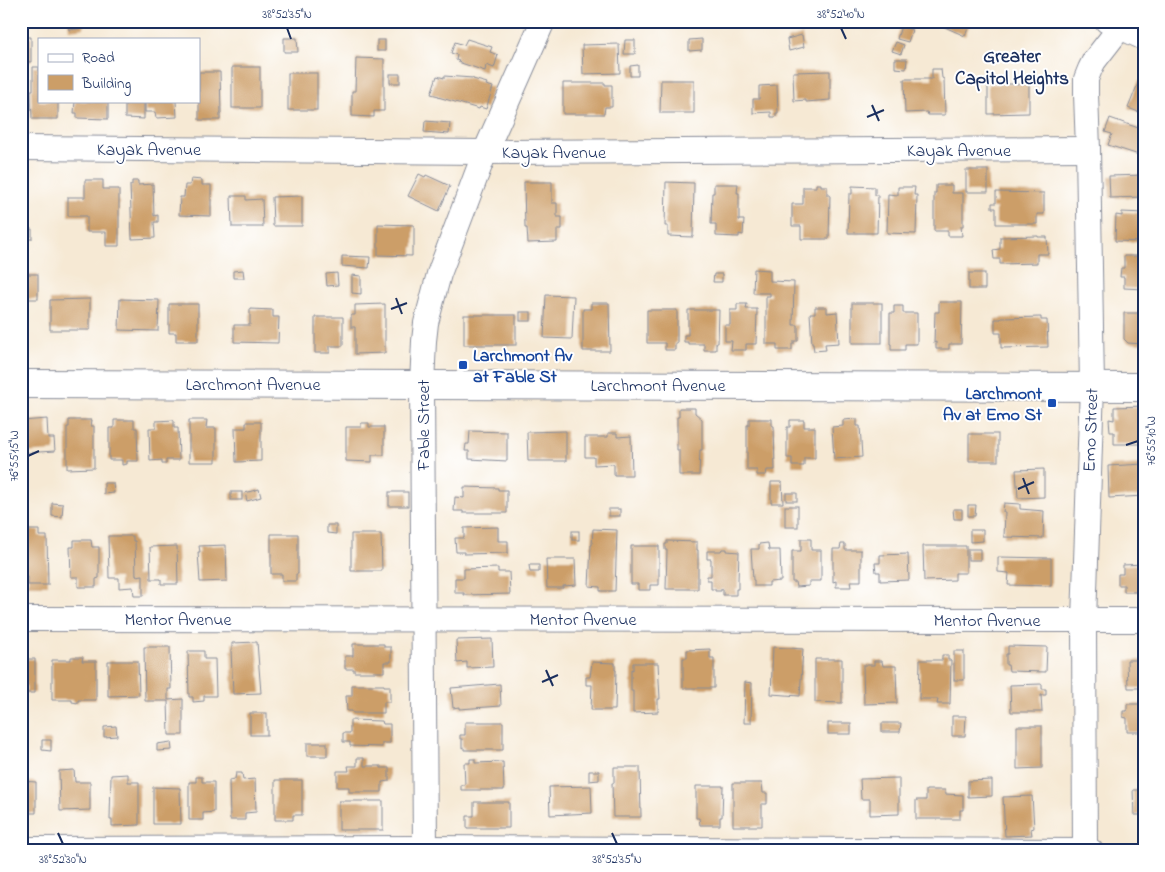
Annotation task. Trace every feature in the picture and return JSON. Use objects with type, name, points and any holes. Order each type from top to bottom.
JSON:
[{"type":"street","name":"Fable Street","points":[[425,849],[422,384],[426,323],[439,274],[485,152],[543,21]]},
{"type":"street","points":[[1117,23],[1144,38]]},
{"type":"street","name":"Emo Street","points":[[1085,851],[1084,620],[1092,386],[1086,79],[1094,61],[1117,23]]},
{"type":"street","name":"Kayak Avenue","points":[[21,148],[485,152],[1088,149]]},
{"type":"street","name":"Larchmont Avenue","points":[[21,384],[1144,387]]},
{"type":"street","name":"Mentor Avenue","points":[[21,619],[1144,620]]},
{"type":"street","points":[[21,849],[1091,851]]},
{"type":"building","points":[[68,21],[83,21],[84,28],[69,30]]},
{"type":"building","points":[[605,21],[623,21],[621,25],[623,26],[621,28]]},
{"type":"building","points":[[931,21],[971,21],[965,36]]},
{"type":"building","points":[[901,26],[912,30],[908,42],[897,39]]},
{"type":"building","points":[[802,35],[804,47],[789,51],[787,39]]},
{"type":"building","points":[[21,37],[31,37],[31,62],[21,61]]},
{"type":"building","points":[[284,38],[297,38],[298,52],[284,52]]},
{"type":"building","points":[[467,39],[492,47],[490,52],[498,55],[494,68],[486,65],[485,71],[456,60],[457,55],[451,53],[455,42],[464,45]]},
{"type":"building","points":[[702,39],[702,50],[689,51],[689,40]]},
{"type":"building","points":[[377,40],[385,40],[385,51],[377,51]]},
{"type":"building","points":[[625,40],[635,40],[635,54],[624,54]]},
{"type":"building","points":[[896,42],[904,45],[901,54],[892,51]]},
{"type":"building","points":[[619,44],[620,73],[583,74],[582,45]]},
{"type":"building","points":[[356,58],[384,59],[384,111],[374,111],[374,117],[352,116],[352,91],[355,91]]},
{"type":"building","points":[[895,59],[907,59],[906,69],[895,68]]},
{"type":"building","points":[[638,65],[638,76],[630,76],[630,66]]},
{"type":"building","points":[[33,67],[38,67],[38,102],[58,102],[58,119],[32,119],[31,90],[33,90]]},
{"type":"building","points":[[232,67],[260,67],[260,108],[232,108]]},
{"type":"building","points":[[932,69],[941,69],[942,78],[944,79],[945,115],[928,115],[927,112],[905,113],[904,79],[932,79]]},
{"type":"building","points":[[830,71],[830,100],[794,101],[793,72]]},
{"type":"building","points":[[200,72],[220,72],[220,120],[199,120]]},
{"type":"building","points":[[288,73],[317,73],[317,110],[288,110]]},
{"type":"building","points":[[390,74],[400,74],[400,83],[390,83]]},
{"type":"building","points":[[437,76],[444,78],[444,76],[473,78],[493,87],[486,109],[480,107],[479,109],[431,94]]},
{"type":"building","points":[[661,80],[694,80],[694,113],[660,113]]},
{"type":"building","points":[[1139,81],[1144,83],[1144,114],[1128,108]]},
{"type":"building","points":[[563,83],[605,83],[605,85],[612,85],[612,107],[605,107],[604,114],[563,114]]},
{"type":"building","points":[[988,84],[1029,84],[1029,113],[988,114]]},
{"type":"building","points":[[777,85],[778,113],[776,113],[776,117],[771,117],[771,112],[753,113],[753,99],[759,99],[759,86]]},
{"type":"building","points":[[75,102],[108,102],[108,119],[77,118],[77,113],[74,113]]},
{"type":"building","points":[[125,102],[144,102],[144,119],[125,118]]},
{"type":"building","points":[[145,102],[176,102],[177,117],[156,118],[155,112],[145,112]]},
{"type":"building","points":[[1110,118],[1144,130],[1144,140],[1139,155],[1108,145],[1112,134],[1105,132]]},
{"type":"building","points":[[425,121],[450,123],[449,134],[424,132]]},
{"type":"building","points":[[966,170],[988,170],[988,192],[966,192]]},
{"type":"building","points":[[419,174],[425,177],[426,175],[450,186],[439,211],[408,196]]},
{"type":"building","points":[[1144,175],[1144,197],[1110,198],[1109,176]]},
{"type":"building","points":[[191,179],[202,180],[202,185],[211,185],[211,216],[179,215],[180,197],[184,197],[185,185],[190,185]]},
{"type":"building","points":[[85,180],[103,180],[103,189],[119,189],[119,246],[106,246],[106,232],[87,232],[87,216],[68,216],[68,197],[85,197]]},
{"type":"building","points":[[132,181],[138,181],[138,185],[153,184],[154,216],[158,215],[158,222],[154,222],[155,238],[132,239],[130,185],[132,185]]},
{"type":"building","points":[[524,182],[552,182],[552,203],[557,203],[557,217],[562,217],[562,229],[557,229],[557,242],[528,243],[527,228],[525,228]]},
{"type":"building","points":[[666,182],[694,183],[693,237],[668,236],[668,226],[665,226]]},
{"type":"building","points":[[714,184],[738,184],[739,220],[744,220],[743,235],[739,234],[739,237],[716,236],[716,224],[711,224]]},
{"type":"building","points":[[816,184],[827,186],[827,195],[830,195],[829,239],[801,239],[801,226],[792,226],[792,204],[803,204],[803,187],[816,187]]},
{"type":"building","points":[[936,185],[952,185],[952,193],[963,193],[962,236],[948,236],[948,231],[934,231],[934,193],[936,193]]},
{"type":"building","points":[[852,186],[875,187],[875,195],[878,195],[877,233],[848,233],[849,194],[852,194]]},
{"type":"building","points":[[898,187],[915,187],[914,195],[917,195],[916,234],[887,233],[888,194],[898,195]]},
{"type":"building","points":[[996,192],[1044,193],[1044,214],[1037,214],[1037,224],[996,224],[996,208],[992,208],[992,203],[996,203]]},
{"type":"building","points":[[231,196],[246,196],[246,200],[262,199],[263,227],[232,227]]},
{"type":"building","points":[[302,196],[302,226],[273,226],[272,197]]},
{"type":"building","points":[[1122,212],[1144,213],[1144,242],[1115,241],[1116,215],[1122,216]]},
{"type":"building","points":[[378,224],[414,225],[412,256],[378,255]]},
{"type":"building","points":[[32,229],[32,239],[26,239],[25,230]]},
{"type":"building","points":[[1000,237],[1047,237],[1048,254],[1037,254],[1037,263],[1000,264],[1000,259],[994,259],[993,250],[1000,249]]},
{"type":"building","points":[[342,256],[370,257],[369,268],[342,266]]},
{"type":"building","points":[[1124,256],[1144,256],[1144,289],[1124,288],[1124,277],[1120,277],[1121,268],[1124,268]]},
{"type":"building","points":[[754,269],[770,270],[770,281],[794,282],[793,325],[798,325],[798,341],[794,341],[794,344],[792,344],[792,350],[777,350],[777,344],[766,344],[766,296],[770,296],[770,293],[753,293]]},
{"type":"building","points":[[243,270],[244,278],[233,278],[233,271]]},
{"type":"building","points":[[337,273],[338,285],[327,286],[326,274]]},
{"type":"building","points":[[969,273],[985,273],[985,289],[969,289]]},
{"type":"building","points":[[21,274],[38,274],[38,299],[21,299]]},
{"type":"building","points":[[714,274],[722,274],[722,282],[713,282]]},
{"type":"building","points":[[352,275],[361,276],[361,294],[352,293]]},
{"type":"building","points":[[546,295],[574,296],[572,339],[544,338]]},
{"type":"building","points":[[90,299],[90,330],[50,330],[50,300]]},
{"type":"building","points":[[120,299],[159,300],[158,331],[119,330]]},
{"type":"building","points":[[939,302],[962,302],[961,344],[949,344],[949,349],[936,349],[936,342],[934,343],[935,312],[939,312]]},
{"type":"building","points":[[591,303],[609,303],[610,351],[583,351],[583,309],[591,309]]},
{"type":"building","points":[[852,303],[882,303],[882,343],[852,343]]},
{"type":"building","points":[[169,304],[198,304],[198,341],[176,341],[176,333],[169,333]]},
{"type":"building","points":[[385,304],[385,353],[355,354],[355,327],[351,327],[351,315],[355,315],[355,305]]},
{"type":"building","points":[[737,304],[747,304],[746,309],[757,309],[756,344],[746,344],[746,350],[731,350],[732,341],[725,341],[725,325],[730,325],[730,310],[737,310]]},
{"type":"building","points":[[894,306],[903,306],[903,313],[917,313],[917,344],[905,344],[905,350],[891,350],[890,313],[894,313]]},
{"type":"building","points":[[815,307],[827,307],[827,313],[837,312],[839,343],[825,344],[826,350],[814,351],[812,344],[810,313],[815,313]]},
{"type":"building","points":[[250,309],[273,310],[273,317],[279,317],[278,343],[234,342],[234,325],[250,325]]},
{"type":"building","points":[[647,310],[677,310],[677,343],[675,343],[675,350],[665,350],[665,343],[647,343]]},
{"type":"building","points":[[688,310],[719,310],[716,350],[704,350],[704,344],[688,344],[688,342],[684,342],[684,335],[688,335]]},
{"type":"building","points":[[520,312],[531,312],[531,321],[520,321]]},
{"type":"building","points":[[1124,313],[1144,313],[1144,344],[1128,343],[1124,339]]},
{"type":"building","points":[[464,315],[516,315],[516,345],[464,345]]},
{"type":"building","points":[[315,317],[343,317],[343,346],[330,346],[330,353],[315,353]]},
{"type":"building","points":[[1041,317],[1041,320],[1047,320],[1048,347],[1001,348],[1001,333],[995,333],[995,319]]},
{"type":"building","points":[[1144,406],[1144,444],[1114,444],[1114,432],[1110,432],[1109,419],[1114,420],[1114,407]]},
{"type":"building","points":[[679,408],[695,408],[695,413],[702,419],[702,450],[700,450],[699,475],[679,475],[677,417],[679,417]]},
{"type":"building","points":[[47,419],[48,438],[54,438],[55,451],[23,453],[22,421]]},
{"type":"building","points":[[749,419],[772,419],[772,426],[774,426],[775,470],[767,470],[766,475],[757,475],[757,470],[747,470],[747,425],[749,425]]},
{"type":"building","points":[[857,419],[857,426],[860,426],[862,457],[834,459],[832,427],[843,426],[843,420]]},
{"type":"building","points":[[69,420],[92,420],[91,426],[94,426],[94,468],[67,469],[67,427],[69,427]]},
{"type":"building","points":[[114,420],[134,420],[134,428],[137,428],[138,461],[127,461],[127,464],[122,465],[122,460],[109,460],[109,428],[114,428]]},
{"type":"building","points":[[174,420],[174,428],[178,428],[179,460],[166,460],[166,464],[162,464],[162,460],[150,461],[149,428],[156,428],[156,421]]},
{"type":"building","points":[[189,420],[207,420],[206,428],[216,428],[216,462],[189,462]]},
{"type":"building","points":[[790,420],[804,420],[804,427],[815,427],[815,458],[804,458],[804,466],[792,466],[792,458],[787,458],[787,427],[790,427]]},
{"type":"building","points":[[246,422],[261,422],[261,461],[236,462],[235,428],[246,428]]},
{"type":"building","points":[[361,423],[369,423],[369,427],[384,427],[384,455],[372,455],[372,462],[346,461],[346,427],[361,427]]},
{"type":"building","points":[[470,431],[507,432],[507,461],[469,459],[469,451],[465,451],[466,444],[469,444]]},
{"type":"building","points":[[566,431],[566,461],[528,461],[527,432]]},
{"type":"building","points":[[608,433],[617,433],[617,437],[631,436],[632,475],[614,475],[614,464],[594,465],[594,457],[585,457],[585,437],[608,437]]},
{"type":"building","points":[[969,434],[998,434],[998,461],[969,461]]},
{"type":"building","points":[[1144,464],[1144,496],[1109,498],[1108,466]]},
{"type":"building","points":[[1044,469],[1044,497],[1018,498],[1016,470]]},
{"type":"building","points":[[771,482],[782,482],[783,503],[771,503]]},
{"type":"building","points":[[104,483],[113,483],[114,493],[104,494]]},
{"type":"building","points":[[464,487],[507,490],[507,513],[463,513],[463,511],[454,511],[455,497],[464,498]]},
{"type":"building","points":[[259,489],[261,497],[247,501],[245,493]]},
{"type":"building","points":[[231,492],[242,492],[242,500],[231,500]]},
{"type":"building","points":[[389,492],[408,492],[408,506],[389,506]]},
{"type":"building","points":[[786,493],[797,493],[797,501],[786,501]]},
{"type":"building","points":[[52,503],[63,504],[62,517],[52,516]]},
{"type":"building","points":[[1004,503],[1020,504],[1020,509],[1044,511],[1043,538],[1004,537]]},
{"type":"building","points":[[968,505],[976,505],[975,516],[968,516]]},
{"type":"building","points":[[785,506],[798,506],[798,527],[785,527]]},
{"type":"building","points":[[609,509],[620,509],[620,516],[609,516]]},
{"type":"building","points":[[953,509],[962,509],[962,519],[954,519]]},
{"type":"building","points":[[327,525],[336,525],[336,534],[327,533]]},
{"type":"building","points":[[498,527],[498,541],[508,541],[508,553],[464,554],[464,552],[456,552],[455,538],[464,538],[464,528]]},
{"type":"building","points":[[593,529],[617,530],[615,591],[600,591],[600,587],[589,586]]},
{"type":"building","points":[[27,530],[39,530],[39,536],[47,536],[48,585],[28,585],[28,577],[21,577],[21,536],[27,536]]},
{"type":"building","points":[[970,530],[983,530],[983,541],[970,542]]},
{"type":"building","points":[[572,531],[579,531],[579,540],[572,540]]},
{"type":"building","points":[[271,534],[298,534],[298,574],[296,574],[296,581],[282,581],[282,574],[271,574]]},
{"type":"building","points":[[351,534],[381,534],[382,571],[351,571]]},
{"type":"building","points":[[108,536],[133,536],[133,541],[135,541],[136,576],[143,575],[143,596],[134,596],[133,587],[119,588],[119,578],[109,578]]},
{"type":"building","points":[[801,539],[811,539],[811,550],[821,550],[821,581],[809,581],[809,586],[796,587],[795,582],[792,582],[792,551],[801,551]]},
{"type":"building","points":[[74,540],[91,540],[92,547],[99,547],[99,578],[96,579],[96,587],[78,587],[78,577],[71,577],[70,547],[74,547]]},
{"type":"building","points":[[667,541],[697,542],[698,589],[666,589],[667,550],[665,550],[665,544],[667,544]]},
{"type":"building","points":[[768,543],[769,550],[780,550],[781,581],[769,582],[769,586],[754,586],[751,549],[759,549],[759,544]]},
{"type":"building","points":[[841,544],[845,544],[845,550],[861,550],[861,581],[850,581],[851,587],[836,587],[836,581],[833,582],[833,549],[840,549]]},
{"type":"building","points":[[226,545],[227,581],[200,582],[199,546]]},
{"type":"building","points":[[177,546],[178,584],[161,584],[161,579],[151,579],[150,547]]},
{"type":"building","points":[[631,546],[659,546],[659,585],[650,585],[650,590],[638,590],[638,584],[631,584]]},
{"type":"building","points":[[923,546],[966,546],[966,573],[955,573],[955,580],[924,581]]},
{"type":"building","points":[[722,549],[739,552],[738,589],[736,589],[736,595],[723,595],[723,589],[715,591],[715,589],[711,589],[711,580],[707,580],[707,576],[711,576],[711,559],[707,559],[707,551],[721,551]]},
{"type":"building","points":[[968,549],[980,549],[980,560],[968,560]]},
{"type":"building","points":[[908,554],[909,580],[880,581],[880,572],[876,572],[875,563],[880,563],[880,555]]},
{"type":"building","points":[[998,557],[1051,558],[1051,586],[1008,585],[1009,573],[998,572]]},
{"type":"building","points":[[546,559],[575,559],[576,585],[563,586],[563,588],[547,588]]},
{"type":"building","points":[[1144,564],[1144,592],[1124,592],[1124,585],[1118,585],[1118,574],[1123,574],[1123,565]]},
{"type":"building","points":[[529,565],[539,565],[539,572],[530,572]]},
{"type":"building","points":[[498,568],[498,572],[509,572],[510,594],[464,595],[464,593],[455,593],[455,578],[464,578],[464,569]]},
{"type":"building","points":[[492,639],[493,667],[467,668],[467,662],[457,663],[456,640]]},
{"type":"building","points":[[257,642],[261,693],[233,694],[232,643]]},
{"type":"building","points":[[353,644],[384,644],[384,647],[391,647],[391,662],[384,662],[384,672],[354,672],[354,669],[345,669],[345,656],[353,656]]},
{"type":"building","points":[[1008,646],[1047,647],[1046,672],[1009,671],[1008,665],[1006,665]]},
{"type":"building","points":[[144,647],[170,647],[171,689],[168,689],[168,700],[183,699],[183,735],[169,735],[168,701],[145,701]]},
{"type":"building","points":[[773,647],[803,649],[800,696],[771,694]]},
{"type":"building","points":[[710,649],[710,658],[714,658],[714,688],[683,688],[683,658],[687,658],[687,650]]},
{"type":"building","points":[[188,651],[204,651],[204,659],[215,659],[216,696],[204,696],[204,701],[193,702],[193,697],[189,697]]},
{"type":"building","points":[[954,651],[964,651],[964,680],[954,680]]},
{"type":"building","points":[[942,655],[948,655],[948,660],[951,660],[950,704],[937,704],[938,699],[919,699],[920,660],[942,660]]},
{"type":"building","points":[[71,657],[83,657],[82,661],[96,661],[96,700],[78,700],[78,703],[72,702],[72,700],[52,700],[52,660],[71,660]]},
{"type":"building","points":[[21,659],[35,659],[35,693],[26,693],[26,686],[21,686]]},
{"type":"building","points":[[815,659],[842,659],[842,703],[815,702]]},
{"type":"building","points":[[1127,660],[1144,660],[1144,688],[1128,688]]},
{"type":"building","points":[[108,661],[138,661],[139,695],[108,696]]},
{"type":"building","points":[[874,661],[882,661],[883,666],[896,666],[897,703],[864,704],[863,665],[874,665]]},
{"type":"building","points":[[592,662],[615,663],[615,710],[591,710],[592,685],[586,685],[586,677],[590,677]]},
{"type":"building","points":[[633,663],[658,663],[660,699],[658,699],[658,712],[633,713],[631,669],[633,670]]},
{"type":"building","points":[[745,682],[752,683],[751,723],[744,723]]},
{"type":"building","points":[[500,684],[501,706],[453,708],[451,688]]},
{"type":"building","points":[[1042,684],[1042,689],[1046,689],[1046,695],[1041,695],[1042,712],[1011,712],[1010,685]]},
{"type":"building","points":[[352,685],[390,686],[390,702],[384,702],[384,713],[353,713],[352,711],[347,711],[346,696],[352,696]]},
{"type":"building","points":[[1127,704],[1144,704],[1144,732],[1127,732],[1127,718],[1123,717],[1123,711],[1127,711]]},
{"type":"building","points":[[250,713],[267,713],[267,735],[250,735]]},
{"type":"building","points":[[952,716],[966,716],[965,736],[952,736]]},
{"type":"building","points":[[350,720],[382,721],[383,724],[390,724],[390,743],[382,743],[382,747],[350,746],[350,742],[343,742],[343,733],[350,733]]},
{"type":"building","points":[[465,722],[503,722],[503,750],[464,750],[460,735],[465,735]]},
{"type":"building","points":[[828,723],[851,723],[851,734],[828,734]]},
{"type":"building","points":[[882,723],[901,723],[900,732],[882,732]]},
{"type":"building","points":[[116,726],[117,736],[104,737],[104,727]]},
{"type":"building","points":[[1017,726],[1042,726],[1042,768],[1017,769]]},
{"type":"building","points":[[42,740],[51,740],[51,751],[42,750]]},
{"type":"building","points":[[171,742],[172,750],[157,751],[157,744]]},
{"type":"building","points":[[307,743],[327,743],[327,756],[307,756]]},
{"type":"building","points":[[357,758],[364,758],[364,766],[389,768],[389,781],[382,782],[382,792],[349,792],[349,787],[337,787],[337,771],[349,771],[348,766],[357,766]]},
{"type":"building","points":[[470,759],[475,759],[475,763],[503,762],[504,790],[461,790],[461,785],[465,785],[464,763],[470,763]]},
{"type":"building","points":[[614,767],[640,767],[641,817],[613,817],[612,783],[614,783]]},
{"type":"building","points":[[74,770],[75,782],[90,782],[90,810],[60,811],[59,771]]},
{"type":"building","points":[[589,771],[599,771],[599,780],[589,781]]},
{"type":"building","points":[[236,773],[242,773],[243,780],[255,779],[256,812],[245,813],[245,820],[230,820],[229,780],[235,779]]},
{"type":"building","points":[[128,774],[128,782],[139,782],[139,825],[112,826],[112,820],[110,820],[111,775]]},
{"type":"building","points":[[196,777],[202,777],[202,782],[214,782],[214,812],[203,813],[203,820],[189,820],[189,782],[196,782]]},
{"type":"building","points":[[899,778],[899,814],[870,815],[870,799],[861,799],[860,779]]},
{"type":"building","points":[[275,780],[302,780],[302,815],[293,815],[293,820],[275,820]]},
{"type":"building","points":[[992,780],[992,796],[968,797],[968,781]]},
{"type":"building","points":[[21,781],[36,782],[36,813],[21,813]]},
{"type":"building","points":[[733,783],[762,783],[763,793],[767,793],[767,804],[762,804],[762,826],[733,826]]},
{"type":"building","points":[[591,786],[592,813],[550,815],[549,787]]},
{"type":"building","points":[[696,786],[723,786],[720,825],[700,825],[699,818],[696,818]]},
{"type":"building","points":[[153,787],[180,788],[181,824],[153,824]]},
{"type":"building","points":[[926,790],[945,790],[945,794],[963,795],[963,810],[960,810],[960,819],[916,819],[916,800],[926,800]]},
{"type":"building","points":[[1133,790],[1144,790],[1144,815],[1134,815]]},
{"type":"building","points":[[1032,796],[1034,828],[1031,829],[1032,835],[1005,836],[1003,797]]},
{"type":"building","points":[[339,801],[383,801],[383,830],[339,830]]},
{"type":"building","points":[[474,802],[509,802],[509,828],[467,828],[467,816],[474,816]]},
{"type":"place","name":"Larchmont Av at Fable St","points":[[463,365]]},
{"type":"place","name":"Larchmont Av at Emo St","points":[[1052,403]]},
{"type":"district","name":"Greater Capitol Heights","points":[[1012,66]]}]
